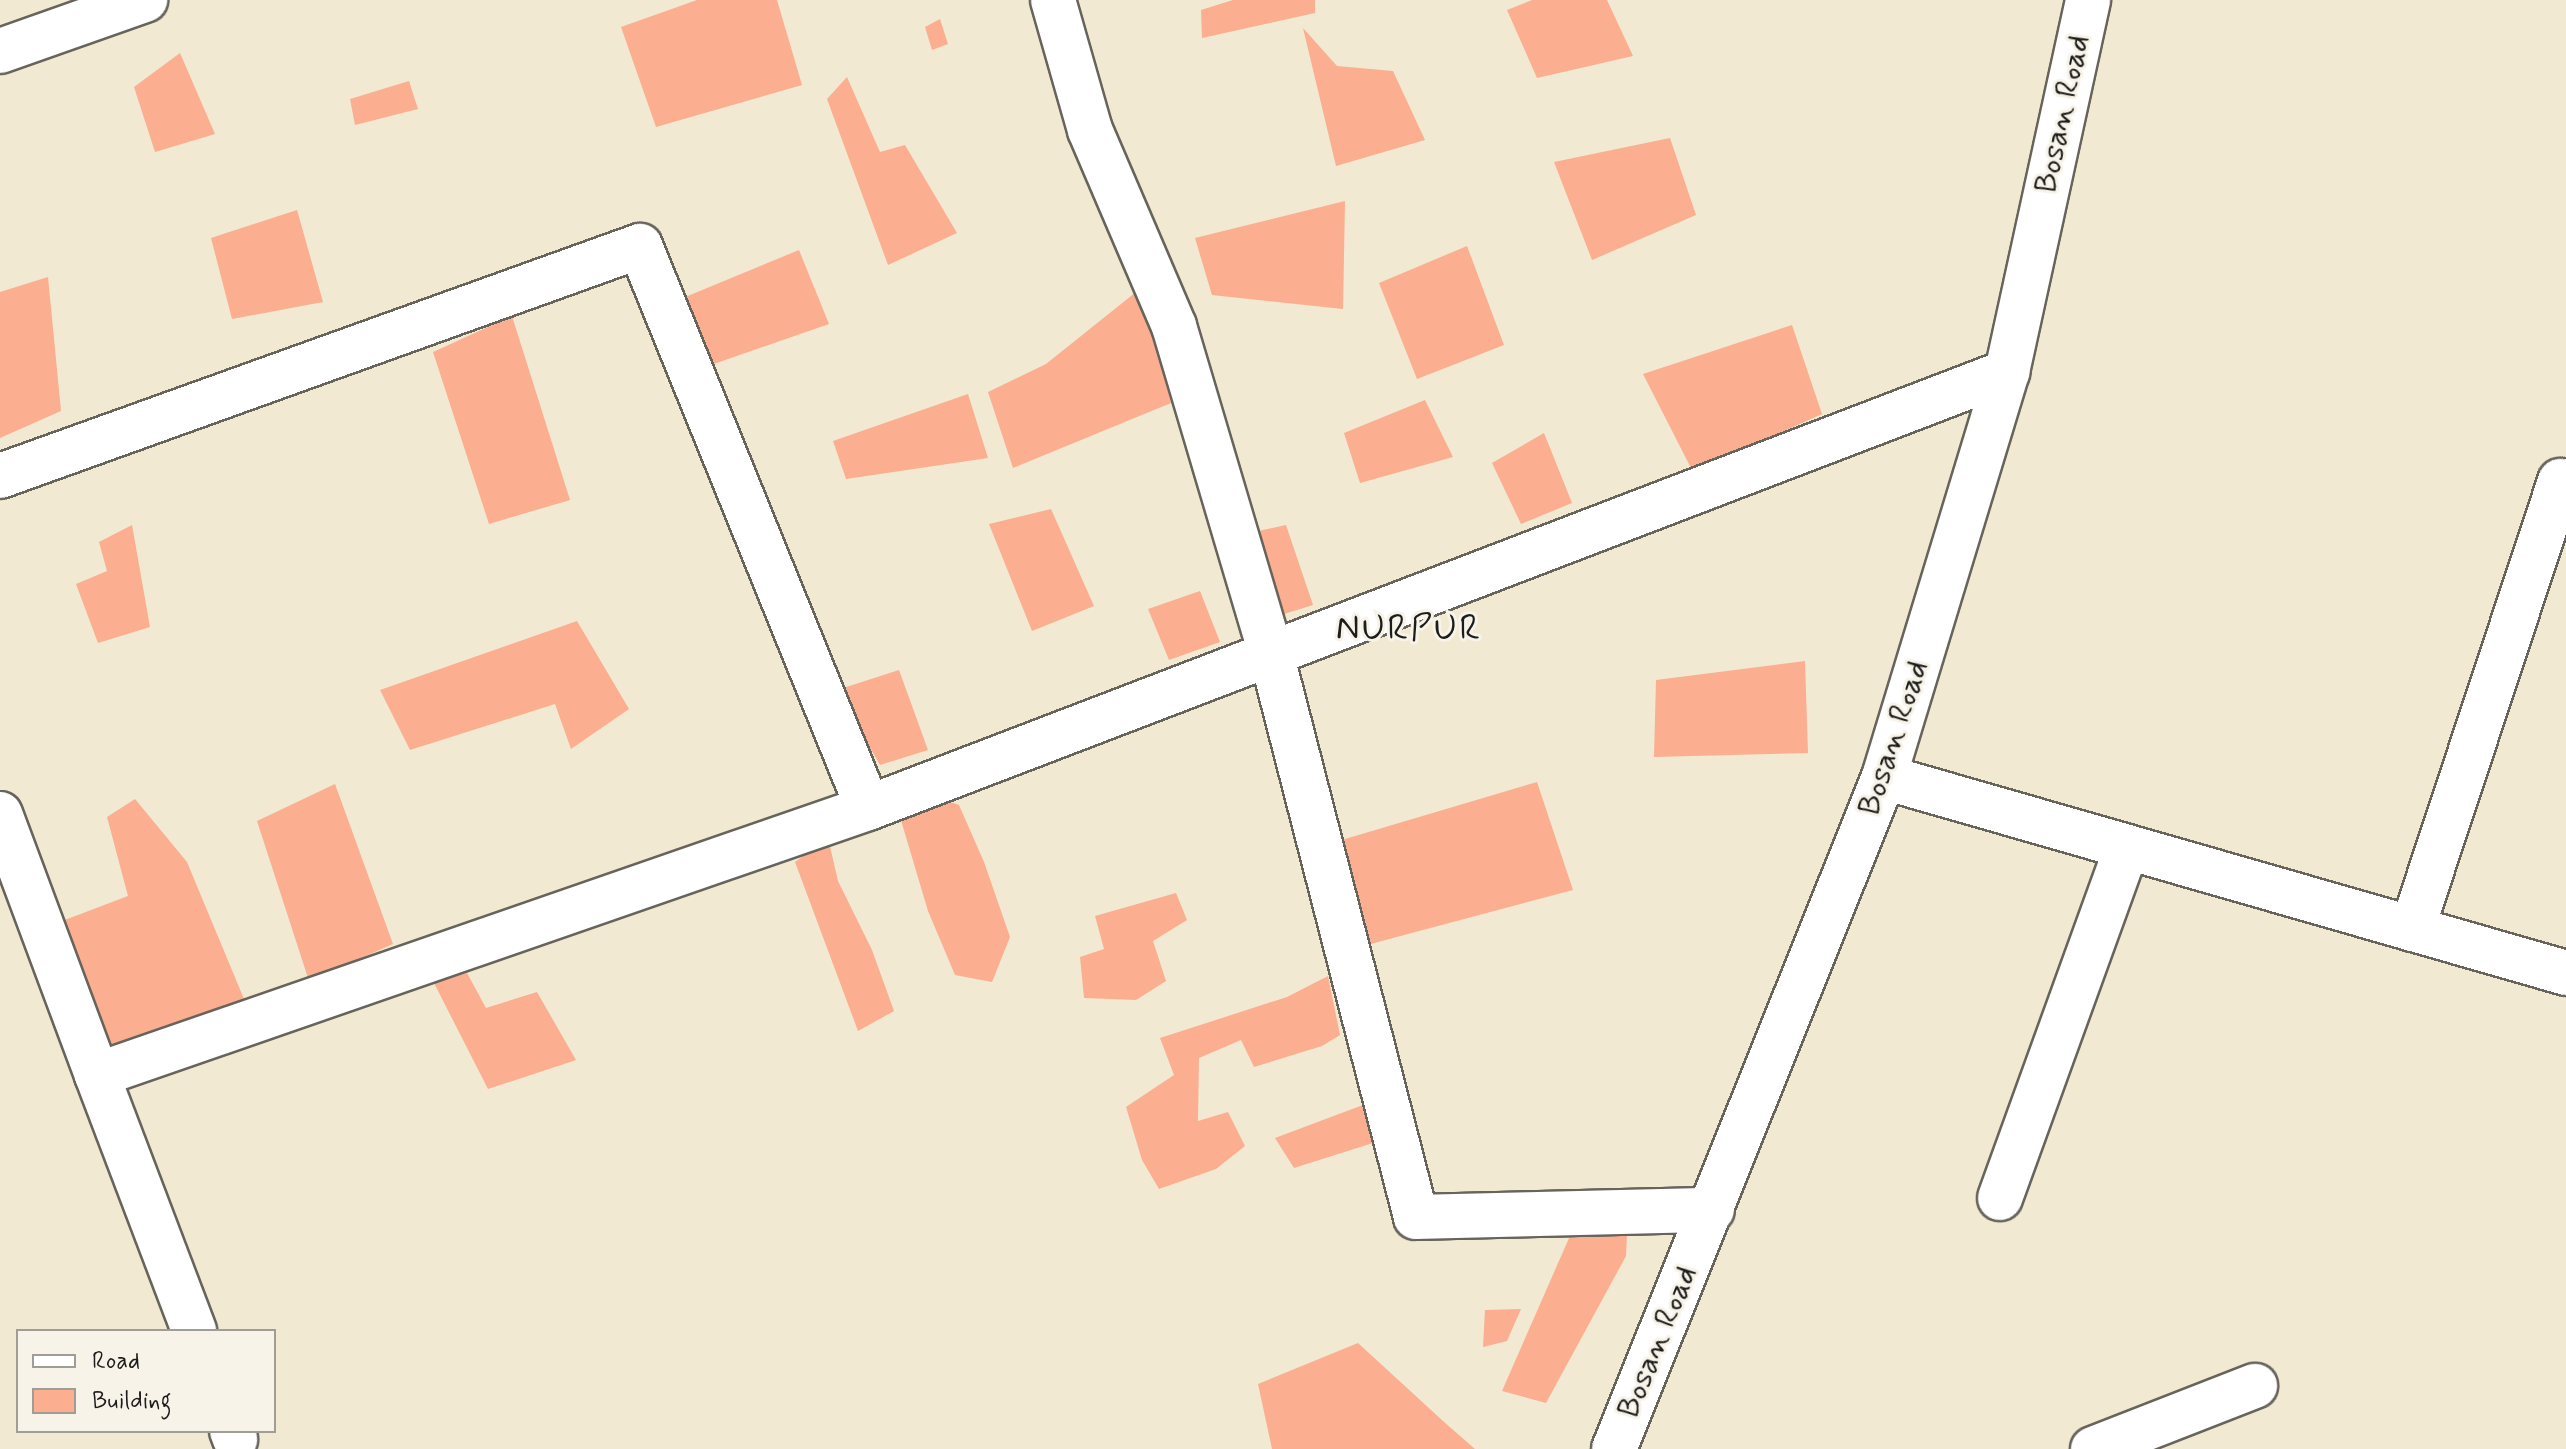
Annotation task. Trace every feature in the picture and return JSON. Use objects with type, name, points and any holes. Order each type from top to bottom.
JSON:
[{"type":"street","points":[[0,51],[145,0]]},
{"type":"street","points":[[1053,0],[1090,130],[1174,326],[1272,657],[1416,1217],[1712,1210]]},
{"type":"street","name":"Bosan Road","points":[[1614,1449],[1884,777],[2007,372],[2088,0]]},
{"type":"street","points":[[0,476],[640,246],[868,808]]},
{"type":"street","points":[[97,1075],[868,808],[1272,657],[2007,372]]},
{"type":"street","points":[[2412,929],[2560,481]]},
{"type":"street","points":[[1884,777],[2566,973]]},
{"type":"street","points":[[0,814],[193,1329]]},
{"type":"street","points":[[2000,1198],[2127,847]]},
{"type":"street","points":[[2093,1449],[2255,1386]]},
{"type":"building","points":[[697,0],[777,0],[802,85],[656,127],[621,27]]},
{"type":"building","points":[[1233,0],[1315,0],[1315,13],[1202,38],[1201,10]]},
{"type":"building","points":[[1532,0],[1607,0],[1633,56],[1537,78],[1507,10]]},
{"type":"building","points":[[940,19],[948,44],[932,50],[925,27]]},
{"type":"building","points":[[1303,28],[1337,66],[1393,71],[1425,140],[1336,166]]},
{"type":"building","points":[[180,53],[215,134],[155,152],[134,87]]},
{"type":"building","points":[[847,77],[880,152],[905,145],[957,233],[888,265],[827,99]]},
{"type":"building","points":[[409,81],[418,109],[355,125],[350,99]]},
{"type":"building","points":[[1670,138],[1696,215],[1592,260],[1554,162]]},
{"type":"building","points":[[1345,201],[1343,309],[1212,295],[1195,238]]},
{"type":"building","points":[[297,210],[323,302],[232,319],[211,238]]},
{"type":"building","points":[[1467,246],[1504,345],[1417,379],[1379,283]]},
{"type":"building","points":[[799,250],[829,324],[705,367],[678,300]]},
{"type":"building","points":[[48,277],[61,411],[0,438],[0,292]]},
{"type":"building","points":[[1141,288],[1171,403],[1013,468],[988,392],[1046,364]]},
{"type":"building","points":[[512,316],[570,500],[489,524],[433,352]]},
{"type":"building","points":[[1792,325],[1822,414],[1693,472],[1643,374]]},
{"type":"building","points":[[968,394],[988,458],[846,479],[833,441]]},
{"type":"building","points":[[1425,400],[1453,457],[1360,483],[1344,433]]},
{"type":"building","points":[[1544,433],[1572,503],[1521,524],[1492,463]]},
{"type":"building","points":[[1051,509],[1094,606],[1032,631],[989,524]]},
{"type":"building","points":[[132,525],[150,627],[98,643],[76,584],[107,571],[99,542]]},
{"type":"building","points":[[1286,525],[1313,605],[1281,615],[1254,532]]},
{"type":"building","points":[[1200,591],[1220,642],[1169,660],[1148,609]]},
{"type":"building","points":[[577,621],[629,709],[571,749],[555,704],[410,750],[380,690]]},
{"type":"building","points":[[1805,661],[1808,753],[1654,757],[1656,680]]},
{"type":"building","points":[[899,670],[928,750],[880,765],[837,690]]},
{"type":"building","points":[[1537,782],[1573,890],[1363,946],[1335,842]]},
{"type":"building","points":[[335,784],[393,944],[309,981],[257,821]]},
{"type":"building","points":[[915,790],[959,805],[984,862],[1010,937],[992,982],[955,975],[928,911],[900,817]]},
{"type":"building","points":[[135,799],[187,862],[244,999],[112,1047],[62,921],[128,896],[107,817]]},
{"type":"building","points":[[828,838],[838,881],[872,950],[894,1011],[858,1031],[795,862]]},
{"type":"building","points":[[1176,893],[1187,920],[1153,941],[1166,981],[1136,1000],[1084,998],[1080,957],[1104,949],[1095,916]]},
{"type":"building","points":[[467,973],[486,1008],[537,992],[576,1060],[488,1089],[434,983]]},
{"type":"building","points":[[1328,976],[1340,1035],[1322,1046],[1254,1067],[1241,1040],[1199,1058],[1198,1121],[1228,1112],[1245,1146],[1216,1169],[1159,1189],[1142,1160],[1126,1107],[1174,1075],[1160,1038],[1287,997]]},
{"type":"building","points":[[1371,1102],[1395,1136],[1294,1168],[1275,1138]]},
{"type":"building","points":[[1628,1212],[1626,1256],[1546,1403],[1502,1391],[1573,1229]]},
{"type":"building","points":[[1521,1309],[1507,1341],[1483,1347],[1485,1310]]},
{"type":"building","points":[[1358,1343],[1475,1449],[1272,1449],[1258,1384]]},
{"type":"district","name":"NURPUR","points":[[1409,630]]}]
